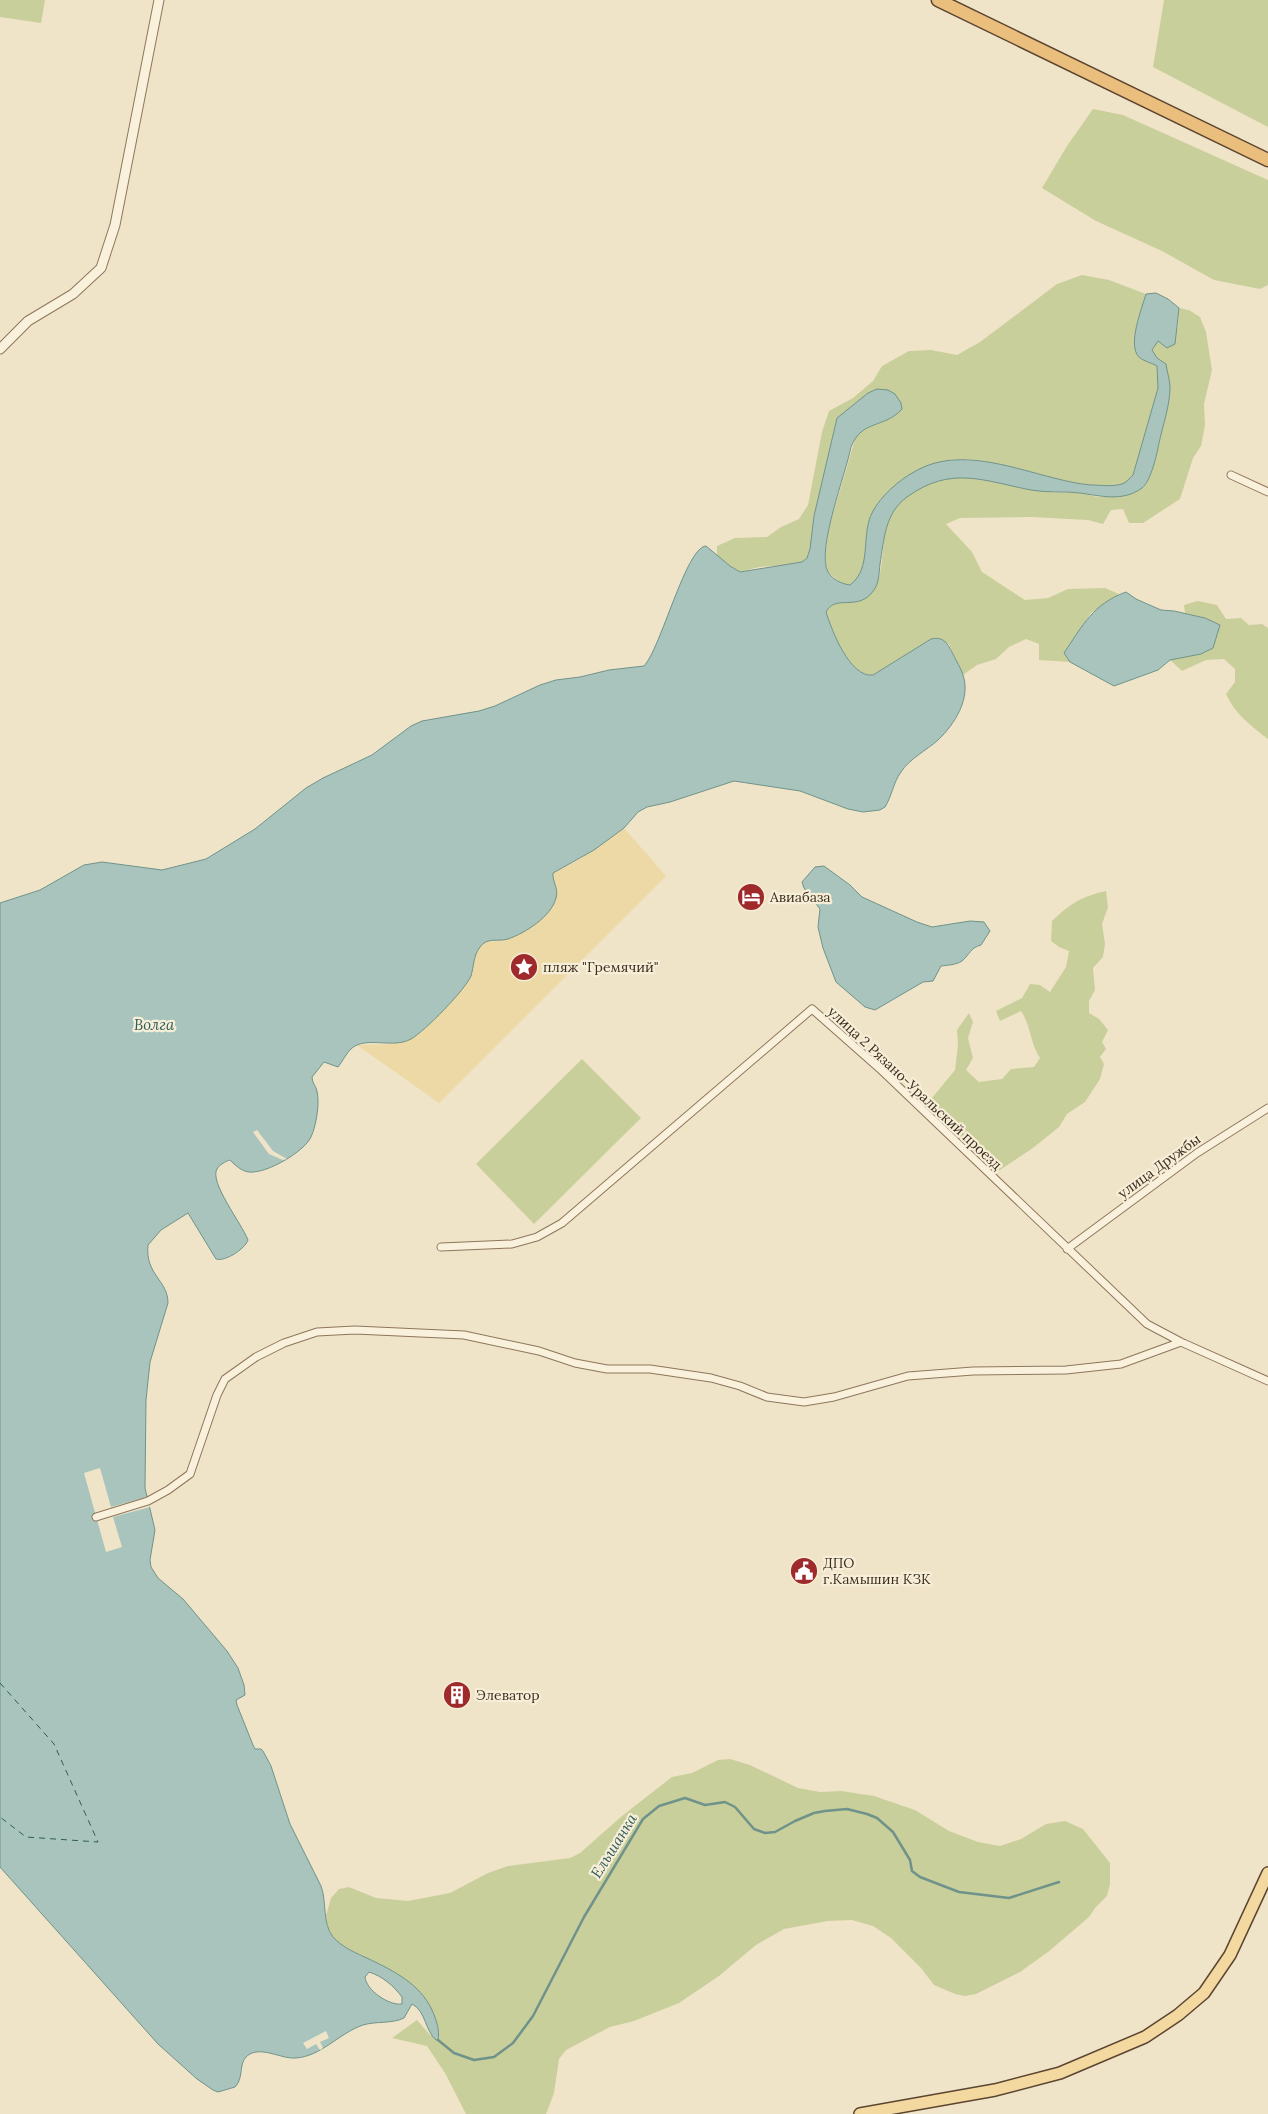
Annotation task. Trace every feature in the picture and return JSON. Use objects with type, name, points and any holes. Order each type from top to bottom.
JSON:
[{"type":"highway","points":[[938,0],[1268,160]]},
{"type":"main road","points":[[860,2114],[996,2090],[1060,2073],[1145,2037],[1178,2016],[1204,1993],[1230,1956],[1268,1874]]},
{"type":"street","points":[[0,349],[28,321],[73,294],[101,268],[115,225],[159,0]]},
{"type":"street","points":[[1231,475],[1268,492]]},
{"type":"street","name":"улица 2 Рязано-Уральский проезд","points":[[442,1247],[512,1244],[537,1237],[562,1223],[812,1009],[879,1068],[1147,1324],[1181,1342],[1268,1382]]},
{"type":"street","name":"улица Дружбы","points":[[1067,1249],[1197,1153],[1268,1108]]},
{"type":"street","points":[[96,1517],[148,1501],[168,1490],[190,1474],[217,1395],[225,1379],[256,1357],[284,1343],[317,1332],[355,1330],[464,1335],[539,1351],[575,1363],[607,1369],[650,1369],[711,1378],[740,1386],[767,1397],[804,1402],[834,1398],[908,1376],[973,1371],[1066,1370],[1121,1364],[1181,1342]]},
{"type":"green space","points":[[0,0],[45,0],[41,23],[0,17]]},
{"type":"green space","points":[[1164,0],[1268,0],[1268,127],[1153,67]]},
{"type":"green space","points":[[1093,109],[1123,115],[1268,180],[1268,285],[1260,289],[1214,280],[1162,251],[1096,221],[1042,188],[1067,146]]},
{"type":"green space","points":[[1082,275],[1109,280],[1146,294],[1136,326],[1139,358],[1157,366],[1158,388],[1133,475],[1126,482],[1114,485],[1076,483],[974,460],[950,460],[939,463],[901,481],[879,502],[869,520],[864,560],[857,578],[850,585],[842,584],[828,572],[826,565],[829,527],[856,436],[863,429],[885,421],[877,389],[868,393],[837,418],[814,516],[810,549],[807,557],[802,562],[792,565],[759,567],[740,572],[717,556],[717,546],[735,538],[767,537],[781,527],[799,519],[808,505],[822,432],[829,411],[853,398],[873,381],[882,366],[909,351],[931,350],[957,355],[980,342],[1057,284]]},
{"type":"green space","points":[[1179,308],[1189,310],[1200,317],[1206,332],[1212,370],[1204,404],[1205,425],[1201,446],[1193,458],[1180,499],[1143,523],[1129,523],[1123,509],[1111,510],[1103,524],[1088,520],[1031,517],[960,518],[946,524],[972,552],[982,572],[1025,600],[1048,598],[1068,589],[1105,588],[1119,594],[1091,613],[1064,653],[1070,662],[1039,660],[1039,644],[1026,639],[1009,647],[996,659],[977,665],[963,675],[949,644],[931,639],[873,675],[865,674],[857,669],[837,641],[826,612],[836,604],[862,599],[874,589],[881,570],[884,537],[890,515],[903,499],[912,493],[933,483],[966,477],[990,480],[1037,491],[1080,493],[1100,497],[1144,487],[1155,462],[1167,408],[1166,364],[1157,358],[1152,350],[1158,341],[1178,327]]},
{"type":"green space","points":[[1198,601],[1217,605],[1226,619],[1241,618],[1249,625],[1262,624],[1268,628],[1268,739],[1244,719],[1234,708],[1226,694],[1235,682],[1235,669],[1224,659],[1206,660],[1182,671],[1170,660],[1201,654],[1220,626],[1205,618],[1185,613],[1184,605]]},
{"type":"green space","points":[[1106,891],[1108,907],[1102,924],[1105,944],[1103,957],[1093,968],[1095,990],[1089,1001],[1089,1013],[1099,1019],[1108,1030],[1102,1042],[1106,1049],[1100,1057],[1104,1064],[1100,1079],[1085,1102],[1067,1114],[1059,1127],[1033,1148],[997,1172],[930,1109],[932,1098],[955,1070],[958,1045],[957,1030],[969,1013],[973,1022],[968,1038],[973,1058],[966,1070],[979,1082],[1002,1079],[1011,1069],[1034,1067],[1040,1058],[1021,1011],[1000,1021],[996,1011],[1022,998],[1030,984],[1040,985],[1050,992],[1066,967],[1069,951],[1051,941],[1052,921],[1077,902],[1090,895]]},
{"type":"green space","points":[[582,1059],[641,1118],[534,1224],[476,1164]]},
{"type":"green space","points":[[730,1759],[750,1765],[798,1788],[820,1792],[841,1791],[874,1796],[915,1810],[949,1831],[978,1842],[1000,1846],[1021,1839],[1046,1824],[1065,1821],[1083,1829],[1110,1863],[1110,1884],[1107,1896],[1089,1917],[1048,1952],[1020,1972],[976,1994],[965,1996],[934,1985],[921,1968],[891,1938],[873,1926],[852,1920],[828,1921],[784,1929],[756,1945],[719,1976],[679,2003],[634,2021],[610,2027],[566,2050],[559,2059],[554,2093],[546,2114],[466,2114],[445,2073],[427,2046],[392,2038],[417,2020],[431,2036],[438,2026],[382,1965],[352,1951],[340,1944],[332,1936],[328,1928],[326,1916],[331,1898],[339,1889],[349,1887],[376,1898],[408,1901],[450,1893],[488,1873],[508,1866],[570,1858],[580,1853],[622,1816],[672,1777],[692,1773],[718,1760]]},
{"type":"sand","name":"пляж \"Гремячий\"","points":[[624,828],[666,876],[439,1103],[357,1045],[393,1044],[471,975],[475,957],[484,942],[499,941],[556,886],[553,873],[580,859]]},
{"type":"water","name":"Волга","points":[[1156,293],[1168,299],[1179,308],[1175,344],[1167,348],[1158,341],[1152,350],[1157,358],[1166,364],[1170,394],[1153,467],[1148,480],[1142,488],[1127,495],[1112,497],[1074,492],[1037,491],[968,478],[938,481],[923,487],[907,497],[894,511],[887,527],[878,581],[874,590],[868,597],[854,602],[835,604],[826,612],[843,652],[857,669],[865,674],[873,675],[935,638],[947,644],[963,675],[965,693],[960,710],[944,734],[904,767],[898,776],[885,807],[880,810],[863,812],[848,809],[800,791],[734,781],[670,802],[647,807],[638,812],[624,828],[594,850],[553,873],[557,895],[549,912],[529,928],[515,936],[483,944],[476,954],[471,976],[461,991],[417,1035],[404,1042],[365,1043],[358,1045],[350,1050],[338,1067],[324,1062],[312,1077],[318,1096],[317,1115],[311,1137],[301,1149],[284,1161],[256,1172],[243,1170],[230,1160],[223,1163],[217,1169],[216,1175],[222,1193],[248,1240],[243,1247],[229,1257],[216,1259],[188,1213],[161,1230],[148,1245],[150,1263],[164,1288],[168,1303],[150,1362],[146,1400],[145,1488],[155,1530],[150,1560],[151,1567],[158,1578],[183,1599],[227,1651],[238,1668],[244,1685],[245,1695],[236,1700],[237,1705],[255,1749],[263,1751],[271,1766],[290,1824],[321,1886],[327,1925],[333,1937],[345,1947],[388,1968],[421,1993],[432,2010],[438,2032],[438,2040],[436,2040],[432,2036],[420,2011],[412,2004],[404,2018],[363,2025],[346,2033],[313,2054],[304,2057],[290,2058],[267,2052],[250,2054],[242,2065],[240,2079],[235,2087],[218,2092],[213,2090],[197,2079],[158,2044],[0,1867],[0,903],[40,890],[84,865],[102,862],[162,870],[206,859],[255,829],[306,788],[372,755],[411,726],[422,721],[479,711],[556,680],[580,677],[609,670],[644,666],[651,656],[682,580],[698,551],[706,546],[740,572],[802,562],[807,558],[814,516],[837,418],[868,393],[877,389],[888,390],[895,394],[901,403],[902,409],[888,419],[861,432],[851,447],[833,511],[826,547],[825,561],[828,572],[841,583],[850,585],[857,578],[864,560],[869,520],[881,500],[908,475],[935,463],[956,460],[979,461],[1070,482],[1106,486],[1123,483],[1133,475],[1158,388],[1157,366],[1139,357],[1134,344],[1136,326],[1146,294]],"holes":[[[369,1972],[395,1989],[402,1997],[402,2004],[385,2000],[369,1987],[365,1977]]]},
{"type":"water","points":[[1126,592],[1136,599],[1161,610],[1205,618],[1220,625],[1213,648],[1201,654],[1170,660],[1158,670],[1114,686],[1070,662],[1064,653],[1090,616],[1105,603]]},
{"type":"water","points":[[824,866],[850,885],[862,897],[917,922],[932,927],[970,921],[984,922],[990,931],[981,945],[972,950],[962,961],[941,966],[933,981],[923,982],[875,1010],[865,1007],[836,982],[823,948],[818,927],[820,909],[804,888],[802,882],[815,867]]},
{"type":"pier","points":[[257,1130],[273,1151],[287,1159],[283,1160],[269,1154],[253,1132]]},
{"type":"pier","points":[[100,1468],[111,1507],[147,1497],[150,1507],[113,1517],[122,1547],[106,1552],[84,1473]]},
{"type":"pier","points":[[326,2031],[329,2038],[320,2042],[323,2048],[320,2050],[316,2044],[307,2049],[303,2043]]},
{"type":"waterway","name":"Ельшанка","points":[[438,2040],[454,2053],[474,2060],[494,2057],[513,2043],[533,2016],[584,1917],[643,1819],[659,1806],[685,1798],[705,1805],[725,1802],[735,1807],[754,1829],[765,1833],[775,1832],[814,1813],[847,1809],[867,1814],[877,1818],[893,1832],[910,1860],[912,1871],[920,1877],[959,1892],[1009,1898],[1059,1882]]},
{"type":"ferry route","points":[[0,1683],[54,1744],[98,1842],[26,1837],[0,1817]]},
{"type":"place","name":"Авиабаза","points":[[751,897]]},
{"type":"place","name":"пляж \"Гремячий\"","points":[[524,967]]},
{"type":"place","name":"ДПО г.Камышин КЗК","points":[[804,1571]]},
{"type":"place","name":"Элеватор","points":[[457,1695]]}]
